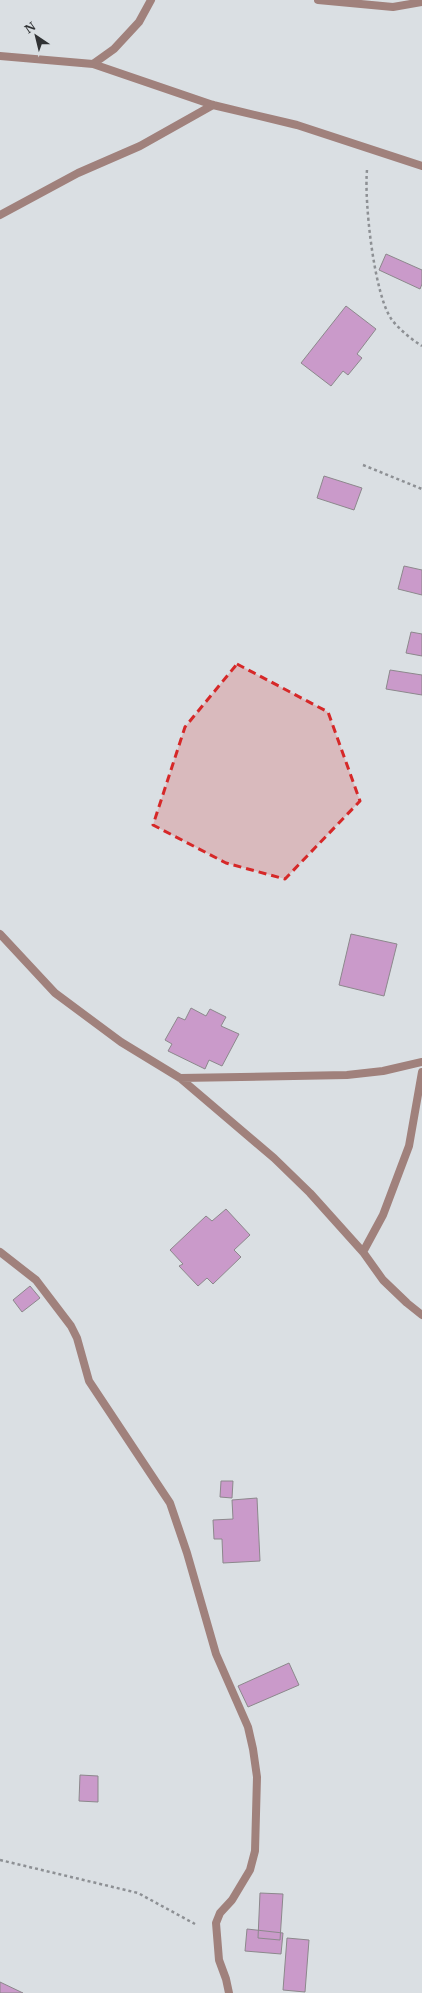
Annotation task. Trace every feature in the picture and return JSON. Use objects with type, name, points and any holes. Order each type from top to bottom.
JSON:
[{"type":"street","points":[[93,64],[114,49],[139,22],[151,0]]},
{"type":"street","points":[[318,0],[393,7],[422,2]]},
{"type":"street","points":[[0,56],[93,64],[213,105],[297,125],[422,166]]},
{"type":"street","points":[[0,215],[78,173],[140,146],[213,105]]},
{"type":"street","points":[[0,934],[55,993],[121,1042],[180,1078],[274,1158],[310,1193],[363,1252],[383,1280],[422,1315]]},
{"type":"street","points":[[180,1078],[347,1075],[383,1070],[422,1062]]},
{"type":"street","points":[[363,1252],[383,1215],[409,1146],[422,1072]]},
{"type":"street","points":[[0,1252],[36,1280],[71,1326],[77,1338],[89,1381],[170,1503],[187,1552],[216,1654],[248,1727],[257,1777],[255,1851],[250,1870],[232,1900],[220,1913],[216,1923],[219,1960],[229,1993]]},
{"type":"path","points":[[370,149],[367,174],[368,208],[378,282],[392,319],[406,334],[422,346]]},
{"type":"path","points":[[363,465],[422,489]]},
{"type":"path","points":[[0,1860],[138,1893],[216,1936]]},
{"type":"highlighted area","points":[[237,664],[328,712],[360,801],[285,879],[226,863],[153,825],[185,727]]},
{"type":"building","points":[[386,254],[422,270],[422,284],[420,289],[379,270]]},
{"type":"building","points":[[346,306],[376,329],[357,354],[362,358],[348,375],[343,371],[331,386],[301,363]]},
{"type":"building","points":[[324,476],[362,488],[354,510],[317,498]]},
{"type":"building","points":[[404,566],[422,570],[422,595],[398,589]]},
{"type":"building","points":[[411,632],[422,634],[422,656],[406,653]]},
{"type":"building","points":[[390,670],[422,675],[422,695],[386,689]]},
{"type":"building","points":[[351,934],[397,944],[384,996],[339,985]]},
{"type":"building","points":[[191,1008],[206,1016],[210,1009],[226,1017],[221,1026],[239,1034],[222,1066],[209,1060],[205,1069],[168,1051],[172,1044],[165,1040],[178,1017],[185,1020]]},
{"type":"building","points":[[226,1209],[250,1235],[234,1250],[241,1257],[213,1284],[207,1278],[198,1286],[179,1266],[183,1264],[170,1250],[206,1216],[212,1221]]},
{"type":"building","points":[[30,1286],[40,1298],[22,1312],[13,1300]]},
{"type":"building","points":[[221,1481],[233,1481],[232,1498],[220,1497]]},
{"type":"building","points":[[257,1498],[260,1561],[223,1563],[222,1539],[214,1539],[213,1520],[233,1519],[232,1500]]},
{"type":"building","points":[[289,1663],[299,1685],[248,1707],[238,1686]]},
{"type":"building","points":[[80,1775],[98,1776],[98,1802],[79,1801]]},
{"type":"building","points":[[260,1893],[283,1894],[280,1940],[258,1938]]},
{"type":"building","points":[[247,1929],[283,1933],[281,1954],[245,1951]]},
{"type":"building","points":[[287,1938],[309,1940],[305,1992],[283,1990]]},
{"type":"building","points":[[0,1982],[23,1993],[0,1993]]}]
